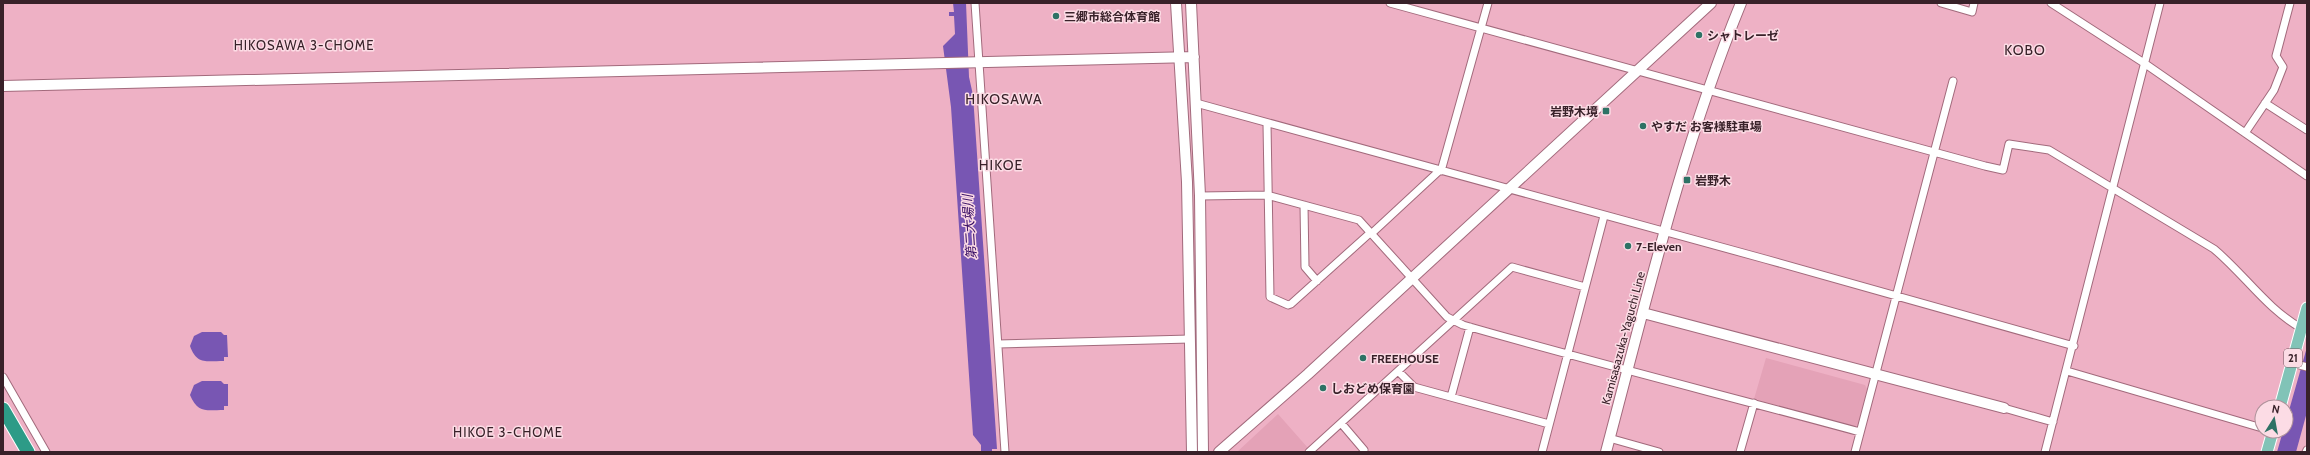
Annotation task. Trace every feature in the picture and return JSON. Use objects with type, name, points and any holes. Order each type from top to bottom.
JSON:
[{"type":"highway","points":[[4,412],[28,452]]},
{"type":"main road","name":"21","points":[[2283,399],[2294,364],[2301,328],[2307,308]]},
{"type":"main road","points":[[2267,452],[2270,439]]},
{"type":"street","points":[[974,3],[974,63],[998,344],[1005,452]]},
{"type":"street","points":[[1176,3],[1187,182],[1192,452]]},
{"type":"street","points":[[1191,3],[1200,196],[1204,452]]},
{"type":"street","points":[[1390,3],[2003,170],[2009,144],[2039,148],[2058,154],[2214,249],[2231,263],[2263,297],[2291,323],[2301,328]]},
{"type":"street","points":[[1267,124],[1267,195],[1270,297],[1288,305],[1291,304],[1440,171],[1488,3]]},
{"type":"street","points":[[1219,452],[1308,374],[1639,71],[1711,3]]},
{"type":"street","name":"Kamisasazuka-Yaguchi Line","points":[[1606,452],[1665,232],[1709,90],[1741,3]]},
{"type":"street","points":[[1941,3],[1972,12],[1974,3]]},
{"type":"street","points":[[2051,3],[2144,63],[2307,176]]},
{"type":"street","points":[[2045,452],[2074,346],[2160,3]]},
{"type":"street","points":[[2245,133],[2278,83],[2283,67],[2276,56],[2290,3]]},
{"type":"street","points":[[3,86],[1194,57]]},
{"type":"street","points":[[1855,452],[1953,81]]},
{"type":"street","points":[[1196,103],[1267,124],[1665,232],[2074,346]]},
{"type":"street","points":[[2265,103],[2307,130]]},
{"type":"street","points":[[1200,196],[1267,195],[1359,220],[1452,321],[1568,355],[1860,432]]},
{"type":"street","points":[[1304,205],[1305,268],[1317,281]]},
{"type":"street","points":[[1542,452],[1604,216]]},
{"type":"street","points":[[1309,452],[1512,267],[1586,286]]},
{"type":"street","points":[[1643,313],[2053,422]]},
{"type":"street","points":[[1450,397],[1470,327]]},
{"type":"street","points":[[998,344],[1190,339]]},
{"type":"street","points":[[2294,364],[2307,367]]},
{"type":"street","points":[[2067,371],[2254,426]]},
{"type":"street","points":[[1398,372],[1414,387],[1549,424]]},
{"type":"street","points":[[3,377],[46,452]]},
{"type":"street","points":[[1740,452],[1754,403]]},
{"type":"street","points":[[1341,424],[1365,451]]},
{"type":"street","points":[[1609,438],[1660,452]]},
{"type":"shaded area","points":[[1766,358],[1865,385],[1867,389],[1858,425],[1853,427],[1754,399]]},
{"type":"shaded area","points":[[1278,414],[1308,448],[1304,452],[1237,452]]},
{"type":"water","name":"第二大場川","points":[[953,3],[966,3],[969,77],[973,95],[997,449],[992,449],[992,452],[981,452],[981,445],[973,435],[951,107],[943,46],[955,34],[954,16],[949,16],[949,12],[954,12]]},
{"type":"water","points":[[202,332],[221,332],[224,335],[227,335],[228,357],[224,357],[224,361],[203,361],[196,356],[190,346],[194,336]]},
{"type":"water","points":[[2307,347],[2307,412],[2296,452],[2277,452],[2281,439],[2294,439],[2294,399],[2292,399]]},
{"type":"water","points":[[202,381],[221,381],[224,384],[228,384],[228,406],[224,406],[224,410],[204,410],[196,405],[190,395],[194,385]]},
{"type":"place","name":"三郷市総合体育館","points":[[1056,16]]},
{"type":"place","name":"シャトレーゼ","points":[[1699,35]]},
{"type":"place","name":"岩野木境","points":[[1606,111]]},
{"type":"place","name":"やすだ お客様駐車場","points":[[1643,126]]},
{"type":"place","name":"岩野木","points":[[1687,180]]},
{"type":"place","name":"7-Eleven","points":[[1628,246]]},
{"type":"place","name":"FREEHOUSE","points":[[1363,358]]},
{"type":"place","name":"しおどめ保育園","points":[[1323,388]]},
{"type":"district","name":"HIKOSAWA 3-CHOME","points":[[304,45]]},
{"type":"district","name":"KOBO","points":[[2025,50]]},
{"type":"district","name":"HIKOSAWA","points":[[1004,99]]},
{"type":"district","name":"HIKOE","points":[[1001,165]]},
{"type":"district","name":"HIKOE 3-CHOME","points":[[508,432]]}]
